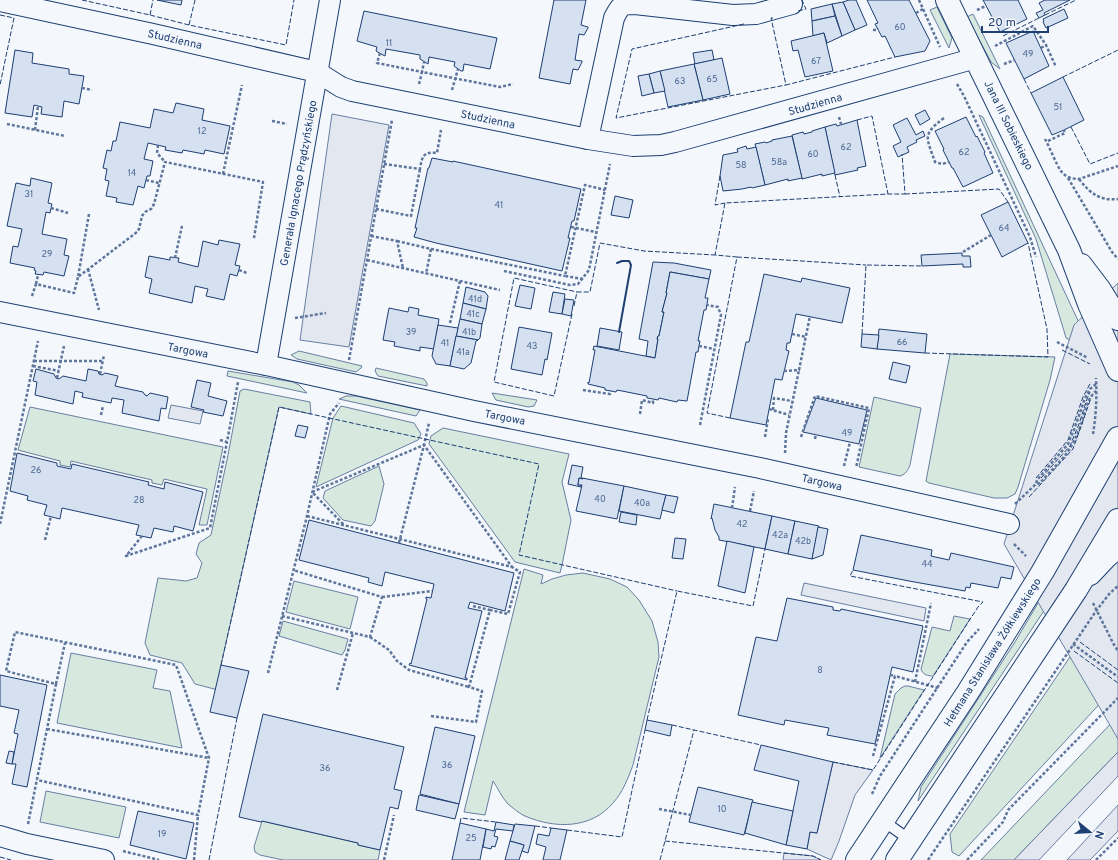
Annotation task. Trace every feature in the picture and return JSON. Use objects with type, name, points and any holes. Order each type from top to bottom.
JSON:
[{"type":"main road","name":"Jana III Sobieskiego","points":[[947,0],[1069,250],[1089,304],[1118,370]]},
{"type":"main road","name":"Jana III Sobieskiego","points":[[1069,250],[1109,295],[1118,319]]},
{"type":"main road","name":"Hetmana Stanisława Żółkiewskiego","points":[[857,860],[968,692],[1043,571],[1118,438]]},
{"type":"main road","points":[[897,860],[1076,590],[1118,520]]},
{"type":"main road","points":[[1076,590],[1106,557],[1118,547]]},
{"type":"street","name":"Generała Ignacego Prądzyńskiego","points":[[266,365],[330,0]]},
{"type":"street","name":"Studzienna","points":[[0,1],[153,34],[317,72],[341,87],[352,91],[588,139],[633,146],[661,145],[675,142],[976,58]]},
{"type":"street","points":[[588,139],[614,18],[619,8],[628,4],[635,4],[733,15],[756,14],[792,4]]},
{"type":"street","name":"Targowa","points":[[0,312],[266,365],[474,411],[783,473],[1010,524]]},
{"type":"street","points":[[0,836],[27,844],[104,860]]},
{"type":"lane","points":[[882,820],[910,840]]},
{"type":"path","points":[[919,0],[942,53]]},
{"type":"path","points":[[976,10],[986,6]]},
{"type":"path","points":[[916,13],[923,9]]},
{"type":"path","points":[[995,46],[1033,26],[1046,46],[1056,67]]},
{"type":"path","points":[[873,30],[879,30]]},
{"type":"path","points":[[1041,48],[1046,46]]},
{"type":"path","points":[[380,53],[377,63],[500,87],[513,84]]},
{"type":"path","points":[[1004,64],[1014,60]]},
{"type":"path","points":[[414,104],[424,62]]},
{"type":"path","points":[[954,80],[964,96],[1030,237],[1036,257]]},
{"type":"path","points":[[223,174],[242,85]]},
{"type":"path","points":[[82,88],[92,90]]},
{"type":"path","points":[[35,130],[38,106]]},
{"type":"path","points":[[349,360],[393,114]]},
{"type":"path","points":[[944,118],[929,130],[927,138],[935,162],[942,164],[949,162]]},
{"type":"path","points":[[6,124],[66,136]]},
{"type":"path","points":[[376,208],[411,216],[422,159],[424,155],[430,152],[437,154],[442,125]]},
{"type":"path","points":[[1064,130],[1065,133],[1046,140],[1062,172],[1074,179],[1079,179],[1118,166]]},
{"type":"path","points":[[982,146],[986,143]]},
{"type":"path","points":[[158,145],[157,153],[165,162],[263,182],[254,238]]},
{"type":"path","points":[[504,272],[570,285],[578,284],[583,279],[589,270],[611,158]]},
{"type":"path","points":[[78,277],[137,232],[142,216],[145,212],[151,209],[154,204],[165,162]]},
{"type":"path","points":[[384,164],[420,169]]},
{"type":"path","points":[[1068,176],[1112,252],[1118,259]]},
{"type":"path","points":[[1079,179],[1092,194],[1107,199],[1118,199]]},
{"type":"path","points":[[146,180],[159,182]]},
{"type":"path","points":[[565,276],[585,185],[605,190]]},
{"type":"path","points":[[51,208],[68,213]]},
{"type":"path","points":[[36,284],[74,293],[89,214]]},
{"type":"path","points":[[1017,221],[1021,218]]},
{"type":"path","points":[[176,258],[182,226]]},
{"type":"path","points":[[571,227],[596,232]]},
{"type":"path","points":[[963,252],[991,235]]},
{"type":"path","points":[[371,236],[583,279]]},
{"type":"path","points":[[397,241],[403,268]]},
{"type":"path","points":[[426,274],[431,249]]},
{"type":"path","points":[[367,260],[500,290]]},
{"type":"path","points":[[88,269],[99,311]]},
{"type":"path","points":[[239,270],[247,274]]},
{"type":"path","points":[[32,297],[38,275]]},
{"type":"path","points":[[450,323],[460,281]]},
{"type":"path","points":[[700,425],[721,315],[718,307],[707,305]]},
{"type":"path","points":[[295,318],[326,313]]},
{"type":"path","points":[[783,473],[786,433],[810,316]]},
{"type":"path","points":[[792,334],[806,337]]},
{"type":"path","points":[[0,524],[38,341]]},
{"type":"path","points":[[1057,342],[1094,361]]},
{"type":"path","points":[[57,378],[64,346]]},
{"type":"path","points":[[699,346],[714,349]]},
{"type":"path","points":[[100,374],[104,355]]},
{"type":"path","points":[[34,361],[103,361]]},
{"type":"path","points":[[33,366],[59,371]]},
{"type":"path","points":[[784,371],[799,370]]},
{"type":"path","points":[[1091,441],[1096,421],[1096,374]]},
{"type":"path","points":[[142,536],[126,556],[210,528],[238,382]]},
{"type":"path","points":[[1036,484],[1037,480],[1068,444],[1085,398],[1090,389],[1096,383]]},
{"type":"path","points":[[583,390],[610,394],[611,391]]},
{"type":"path","points":[[1015,504],[1036,484],[1040,483],[1067,453],[1072,446],[1081,424],[1088,400],[1096,391]]},
{"type":"path","points":[[801,436],[815,396],[869,408],[855,473]]},
{"type":"path","points":[[790,415],[771,409],[774,398],[792,401]]},
{"type":"path","points":[[640,414],[642,400],[653,403],[653,399]]},
{"type":"path","points":[[268,673],[307,516],[330,414],[339,403]]},
{"type":"path","points":[[101,414],[103,406]]},
{"type":"path","points":[[399,543],[430,418]]},
{"type":"path","points":[[764,437],[768,419]]},
{"type":"path","points":[[815,439],[816,434]]},
{"type":"path","points":[[220,440],[227,442]]},
{"type":"path","points":[[843,468],[850,442]]},
{"type":"path","points":[[312,492],[424,445]]},
{"type":"path","points":[[424,445],[512,566],[520,572],[508,614],[473,606]]},
{"type":"path","points":[[732,508],[735,487]]},
{"type":"path","points":[[750,511],[754,491]]},
{"type":"path","points":[[312,492],[344,525]]},
{"type":"path","points":[[45,540],[51,516]]},
{"type":"path","points":[[307,516],[512,566]]},
{"type":"path","points":[[1014,543],[1027,557]]},
{"type":"path","points":[[293,570],[382,597],[432,591]]},
{"type":"path","points":[[928,860],[1073,644],[1096,611],[1110,593],[1118,586]]},
{"type":"path","points":[[370,637],[382,597]]},
{"type":"path","points":[[916,682],[931,603]]},
{"type":"path","points":[[469,687],[490,610]]},
{"type":"path","points":[[1096,611],[1113,644],[1118,650]]},
{"type":"path","points":[[282,616],[370,637],[389,650],[397,661],[409,670],[482,691],[476,722],[431,716]]},
{"type":"path","points":[[56,684],[6,671],[15,632],[176,665],[209,758],[198,815],[194,860]]},
{"type":"path","points":[[337,690],[353,633]]},
{"type":"path","points":[[65,643],[37,780],[198,815]]},
{"type":"path","points":[[1073,644],[1118,677]]},
{"type":"path","points":[[890,675],[938,688]]},
{"type":"path","points":[[873,756],[895,676]]},
{"type":"path","points":[[968,860],[1002,822],[1008,810],[1118,698]]},
{"type":"path","points":[[47,729],[209,758]]},
{"type":"path","points":[[659,809],[691,815]]},
{"type":"path","points":[[384,860],[394,814]]},
{"type":"path","points":[[1096,860],[1118,838]]},
{"type":"shaded area","points":[[937,7],[952,38],[949,48],[930,10]]},
{"type":"shaded area","points":[[973,14],[1000,69],[991,62],[967,17]]},
{"type":"shaded area","points":[[332,114],[389,125],[349,347],[300,340]]},
{"type":"shaded area","points":[[979,115],[983,117],[1091,350],[1066,338],[1036,239]]},
{"type":"shaded area","points":[[1118,283],[1118,739],[1004,544],[1074,325]]},
{"type":"shaded area","points":[[299,351],[362,366],[356,372],[297,359],[291,355]]},
{"type":"shaded area","points":[[950,354],[1055,357],[1050,380],[1018,487],[1015,494],[1007,498],[994,498],[929,483],[926,481]]},
{"type":"shaded area","points":[[376,368],[424,379],[427,386],[378,376],[375,371]]},
{"type":"shaded area","points":[[228,371],[293,382],[299,385],[307,393],[227,376]]},
{"type":"shaded area","points":[[244,389],[310,402],[311,414],[279,407],[221,665],[218,690],[195,684],[182,663],[150,655],[145,643],[158,578],[186,581],[197,578],[202,563],[196,554],[199,543],[211,535],[240,391]]},
{"type":"shaded area","points":[[492,393],[537,400],[534,406],[528,407],[496,400]]},
{"type":"shaded area","points":[[346,396],[356,396],[420,410],[416,416],[339,399]]},
{"type":"shaded area","points":[[874,397],[921,408],[910,465],[906,472],[900,476],[859,467]]},
{"type":"shaded area","points":[[171,405],[203,411],[200,424],[168,418]]},
{"type":"shaded area","points":[[341,406],[414,423],[421,434],[418,440],[316,487],[333,418]]},
{"type":"shaded area","points":[[30,407],[223,447],[207,525],[199,525],[207,489],[164,479],[162,485],[152,483],[152,480],[71,461],[70,467],[60,465],[60,461],[18,450]]},
{"type":"shaded area","points":[[443,428],[569,454],[562,482],[571,520],[560,573],[515,562],[429,444],[431,436]]},
{"type":"shaded area","points":[[379,466],[384,484],[375,521],[371,526],[343,520],[323,498],[325,491]]},
{"type":"shaded area","points":[[524,569],[543,575],[541,584],[566,575],[583,573],[610,579],[627,587],[639,600],[652,621],[658,642],[659,657],[633,765],[629,775],[617,799],[604,812],[583,822],[572,824],[548,823],[525,816],[508,804],[493,781],[485,815],[464,812]]},
{"type":"shaded area","points":[[294,581],[358,597],[350,629],[286,612]]},
{"type":"shaded area","points":[[804,583],[926,608],[924,621],[801,595]]},
{"type":"shaded area","points":[[1048,586],[1057,591],[918,801],[921,787],[1015,642]]},
{"type":"shaded area","points":[[954,616],[970,619],[933,676],[926,675],[921,669],[932,627],[950,631]]},
{"type":"shaded area","points":[[283,621],[348,639],[345,650],[342,655],[279,636]]},
{"type":"shaded area","points":[[1074,651],[1118,684],[959,856],[952,852],[950,834]]},
{"type":"shaded area","points":[[71,653],[157,670],[153,688],[170,691],[182,748],[57,723]]},
{"type":"shaded area","points":[[905,686],[924,690],[880,758],[895,694]]},
{"type":"shaded area","points":[[1118,716],[1118,752],[1014,860],[981,860]]},
{"type":"shaded area","points":[[1118,752],[1118,776],[1039,860],[1014,860]]},
{"type":"shaded area","points":[[833,762],[873,770],[855,795],[831,860],[807,849],[810,832],[817,833]]},
{"type":"shaded area","points":[[46,791],[126,807],[119,838],[40,822]]},
{"type":"shaded area","points":[[1118,805],[1118,831],[1090,860],[1067,860]]},
{"type":"shaded area","points":[[262,821],[358,843],[358,845],[380,850],[378,860],[283,860],[260,855],[255,852],[254,847]]},
{"type":"shaded area","points":[[784,853],[813,856],[821,860],[783,860]]},
{"type":"building","points":[[157,0],[182,0],[181,5]]},
{"type":"building","points":[[554,0],[586,0],[581,25],[588,28],[584,35],[579,34],[575,60],[582,62],[578,70],[573,69],[570,84],[539,78]]},
{"type":"building","points":[[856,0],[867,25],[855,30],[843,2]]},
{"type":"building","points":[[867,0],[909,0],[930,41],[925,51],[895,57],[885,36],[882,37],[875,24],[878,23]]},
{"type":"building","points":[[983,0],[1018,0],[1027,19],[1000,32]]},
{"type":"building","points":[[1045,0],[1070,0],[1044,13],[1045,15],[1039,18],[1036,13],[1043,10],[1039,3]]},
{"type":"building","points":[[843,2],[855,30],[842,36],[832,4]]},
{"type":"building","points":[[832,4],[835,16],[812,21],[811,9]]},
{"type":"building","points":[[1064,9],[1068,18],[1046,28],[1043,19]]},
{"type":"building","points":[[364,11],[497,38],[490,69],[464,64],[463,71],[461,71],[454,66],[455,62],[429,57],[428,64],[420,59],[420,55],[386,49],[385,56],[376,51],[377,47],[357,41]]},
{"type":"building","points":[[835,16],[842,36],[827,43],[824,33],[813,36],[812,21]]},
{"type":"building","points":[[1033,31],[1049,66],[1024,79],[1006,43]]},
{"type":"building","points":[[824,33],[833,71],[805,77],[798,50],[793,51],[791,41]]},
{"type":"building","points":[[15,50],[33,53],[32,63],[69,69],[69,74],[84,76],[79,104],[64,101],[62,117],[41,114],[42,107],[34,105],[32,117],[5,113]]},
{"type":"building","points":[[712,50],[714,60],[695,64],[693,53]]},
{"type":"building","points":[[722,58],[730,94],[703,100],[694,64]]},
{"type":"building","points":[[694,64],[703,100],[668,107],[660,71]]},
{"type":"building","points":[[660,71],[665,91],[654,93],[649,74]]},
{"type":"building","points":[[649,74],[654,93],[642,96],[638,76]]},
{"type":"building","points":[[1063,77],[1084,120],[1052,135],[1031,93]]},
{"type":"building","points":[[176,103],[204,109],[202,120],[230,126],[224,154],[205,150],[204,154],[183,150],[182,153],[165,150],[166,147],[148,143],[144,159],[153,161],[150,176],[147,176],[144,188],[138,186],[133,205],[116,202],[117,198],[106,196],[109,181],[105,180],[107,169],[103,168],[107,150],[111,151],[113,141],[116,141],[120,122],[150,128],[154,109],[173,113]]},
{"type":"building","points":[[925,110],[930,119],[920,125],[915,115]]},
{"type":"building","points":[[966,117],[985,152],[984,153],[993,173],[963,187],[943,150],[944,149],[935,131]]},
{"type":"building","points":[[907,118],[916,135],[923,131],[925,136],[916,140],[917,142],[907,147],[909,152],[898,157],[893,146],[901,142],[893,125]]},
{"type":"building","points":[[857,120],[866,166],[857,168],[858,170],[835,175],[825,127],[836,124],[837,126]]},
{"type":"building","points":[[825,127],[835,173],[822,176],[822,174],[802,179],[792,135],[803,132],[804,134]]},
{"type":"building","points":[[792,136],[802,178],[788,181],[788,179],[765,185],[755,144],[766,143],[772,140]]},
{"type":"building","points":[[746,146],[747,149],[756,147],[765,185],[723,191],[720,176],[723,155],[738,152],[737,149]]},
{"type":"building","points":[[432,158],[453,161],[581,189],[574,221],[572,221],[568,238],[570,238],[562,271],[414,237],[428,168]]},
{"type":"building","points":[[31,178],[52,183],[48,203],[52,204],[50,213],[46,212],[42,234],[67,239],[64,255],[69,256],[64,276],[44,272],[43,275],[35,274],[35,268],[10,263],[13,246],[18,247],[22,229],[7,226],[16,183],[30,186]]},
{"type":"building","points":[[615,196],[633,200],[629,218],[611,215]]},
{"type":"building","points":[[1008,202],[1028,243],[1002,257],[981,215]]},
{"type":"building","points":[[219,240],[240,244],[235,265],[240,266],[237,276],[230,274],[224,300],[206,296],[208,289],[195,286],[192,303],[149,293],[152,279],[145,277],[149,256],[170,260],[170,257],[179,258],[178,262],[198,267],[203,241],[218,245]]},
{"type":"building","points":[[962,253],[962,256],[970,256],[971,267],[963,267],[963,264],[922,266],[921,255]]},
{"type":"building","points":[[653,262],[674,263],[711,270],[709,279],[670,272],[662,312],[664,312],[657,339],[655,358],[646,356],[648,341],[639,339]]},
{"type":"building","points":[[670,272],[709,279],[705,298],[708,298],[706,310],[704,310],[698,341],[700,341],[698,352],[696,352],[687,401],[678,400],[677,402],[659,398],[658,400],[647,398],[647,396],[617,390],[616,392],[605,390],[605,388],[588,384],[595,350],[593,350],[594,346],[655,358],[657,339],[664,312],[662,312]]},
{"type":"building","points":[[764,274],[801,282],[802,278],[850,288],[842,323],[796,314],[790,343],[787,343],[786,350],[789,351],[782,380],[775,379],[766,425],[730,418],[746,342],[749,342]]},
{"type":"building","points":[[520,285],[535,288],[531,309],[515,306]]},
{"type":"building","points":[[466,287],[485,292],[488,296],[486,309],[463,303]]},
{"type":"building","points":[[553,292],[565,294],[562,314],[549,312]]},
{"type":"building","points":[[565,299],[574,300],[571,316],[562,314]]},
{"type":"building","points":[[463,303],[486,309],[482,324],[460,319]]},
{"type":"building","points":[[409,307],[419,309],[418,315],[439,319],[434,349],[420,347],[420,351],[394,346],[395,342],[383,340],[389,308],[408,312]]},
{"type":"building","points":[[460,319],[482,324],[480,338],[478,340],[456,336]]},
{"type":"building","points":[[438,325],[458,328],[450,366],[436,364],[432,356]]},
{"type":"building","points":[[519,327],[552,333],[547,360],[545,359],[542,375],[511,369]]},
{"type":"building","points":[[600,328],[622,332],[619,350],[597,346]]},
{"type":"building","points":[[879,329],[927,334],[925,353],[877,349]]},
{"type":"building","points":[[862,334],[879,335],[877,349],[861,347]]},
{"type":"building","points":[[456,336],[478,340],[476,341],[471,363],[464,369],[450,366]]},
{"type":"building","points":[[893,362],[910,366],[906,383],[889,379]]},
{"type":"building","points":[[36,369],[54,374],[56,378],[59,379],[63,376],[86,381],[88,369],[98,371],[99,374],[102,375],[105,373],[118,376],[115,386],[143,392],[147,396],[150,393],[168,397],[166,409],[161,408],[159,421],[122,413],[124,400],[112,398],[111,403],[82,397],[83,393],[75,391],[73,404],[35,395],[37,382],[33,381]]},
{"type":"building","points":[[197,380],[211,383],[208,396],[227,401],[223,416],[203,412],[204,410],[191,407]]},
{"type":"building","points":[[816,398],[867,410],[859,444],[803,432]]},
{"type":"building","points":[[298,425],[308,427],[305,438],[295,436]]},
{"type":"building","points":[[17,453],[57,463],[57,466],[71,469],[72,464],[149,482],[148,485],[164,489],[165,482],[203,492],[193,531],[174,526],[173,532],[154,528],[151,538],[136,535],[139,525],[62,508],[60,519],[44,515],[47,505],[27,500],[28,496],[10,491]]},
{"type":"building","points":[[572,465],[583,467],[581,478],[583,479],[579,478],[578,485],[582,485],[581,487],[568,484]]},
{"type":"building","points":[[579,478],[624,486],[617,519],[576,511],[582,485],[578,485]]},
{"type":"building","points":[[624,486],[666,495],[660,519],[619,511]]},
{"type":"building","points":[[666,495],[678,497],[674,513],[662,510]]},
{"type":"building","points":[[714,504],[772,516],[765,549],[719,540],[712,518],[711,519]]},
{"type":"building","points":[[621,512],[637,515],[636,525],[619,522]]},
{"type":"building","points":[[772,516],[795,521],[788,554],[765,549]]},
{"type":"building","points":[[309,520],[514,573],[505,611],[470,602],[468,608],[482,611],[465,678],[467,678],[467,680],[409,665],[410,663],[411,664],[427,599],[426,597],[431,598],[434,584],[385,572],[382,586],[368,582],[369,578],[299,560]]},
{"type":"building","points":[[795,521],[819,526],[812,559],[788,554]]},
{"type":"building","points":[[818,527],[828,529],[823,555],[812,559]]},
{"type":"building","points":[[861,535],[932,550],[931,556],[949,560],[951,553],[1014,567],[1011,579],[1001,577],[998,588],[971,583],[970,588],[966,587],[965,591],[853,570]]},
{"type":"building","points":[[675,538],[686,539],[683,559],[672,558]]},
{"type":"building","points":[[727,541],[754,547],[745,593],[718,586]]},
{"type":"building","points":[[787,598],[833,607],[833,610],[840,611],[841,609],[923,626],[913,672],[892,667],[875,744],[827,735],[829,728],[785,720],[784,725],[738,715],[756,637],[777,641]]},
{"type":"building","points":[[221,665],[249,671],[237,718],[210,712]]},
{"type":"building","points":[[0,675],[47,685],[27,787],[12,784],[16,764],[12,764],[18,734],[14,733],[19,710],[0,706]]},
{"type":"building","points":[[263,714],[404,747],[394,789],[402,791],[398,809],[390,807],[380,850],[358,845],[358,843],[239,817]]},
{"type":"building","points":[[647,720],[672,725],[670,736],[645,730]]},
{"type":"building","points":[[435,727],[475,736],[459,804],[420,794]]},
{"type":"building","points":[[761,745],[833,762],[817,833],[810,832],[807,849],[786,845],[799,781],[754,770]]},
{"type":"building","points":[[9,751],[14,752],[12,764],[6,763]]},
{"type":"building","points":[[698,787],[753,800],[744,835],[689,822]]},
{"type":"building","points":[[419,795],[459,804],[455,819],[416,810]]},
{"type":"building","points":[[752,802],[793,811],[786,845],[745,833]]},
{"type":"building","points":[[138,811],[194,823],[186,859],[130,845]]},
{"type":"building","points":[[496,822],[514,825],[513,831],[496,829],[494,836],[498,837],[495,847],[492,846],[491,849],[483,847],[486,829],[494,831]]},
{"type":"building","points":[[460,823],[486,829],[480,860],[452,860]]},
{"type":"building","points":[[515,824],[535,826],[528,853],[522,851],[524,845],[510,841]]},
{"type":"building","points":[[551,828],[567,830],[560,860],[543,860],[546,847],[536,844],[538,834],[549,836]]},
{"type":"building","points":[[510,841],[524,845],[519,860],[505,860]]},
{"type":"fence","points":[[82,0],[189,25],[286,45],[294,0]]},
{"type":"fence","points":[[150,15],[153,0]]},
{"type":"fence","points":[[189,25],[195,0]]},
{"type":"fence","points":[[798,11],[806,9],[802,0]]},
{"type":"fence","points":[[1045,15],[1076,0]]},
{"type":"fence","points":[[0,15],[14,18],[0,85]]},
{"type":"fence","points":[[773,18],[771,18],[786,85],[895,57]]},
{"type":"fence","points":[[1003,36],[1039,18]]},
{"type":"fence","points":[[744,24],[632,49],[616,118],[786,85]]},
{"type":"fence","points":[[1063,77],[1118,50]]},
{"type":"fence","points":[[1024,79],[1031,93]]},
{"type":"fence","points":[[857,120],[872,116],[888,194]]},
{"type":"fence","points":[[1071,127],[1090,164],[1118,153]]},
{"type":"fence","points":[[730,418],[707,413],[737,257],[715,255],[725,203],[905,194],[902,154]]},
{"type":"fence","points":[[835,175],[840,197]]},
{"type":"fence","points":[[720,176],[715,205],[725,203]]},
{"type":"fence","points":[[905,194],[999,189],[1008,202]]},
{"type":"fence","points":[[574,306],[577,292],[590,292],[600,243],[644,251],[715,255]]},
{"type":"fence","points":[[925,353],[1048,357],[1047,329],[1028,243]]},
{"type":"fence","points":[[737,257],[866,265]]},
{"type":"fence","points":[[862,334],[866,265],[922,266]]},
{"type":"fence","points":[[572,314],[554,396],[494,382],[514,278],[577,292]]},
{"type":"fence","points":[[1062,350],[1090,364]]},
{"type":"fence","points":[[1036,478],[1068,440],[1083,397],[1091,382]]},
{"type":"fence","points":[[1041,478],[1070,446],[1090,392]]},
{"type":"fence","points":[[1029,497],[1073,449],[1091,398]]},
{"type":"fence","points":[[221,665],[279,407],[539,464],[519,555],[677,591]]},
{"type":"fence","points":[[647,720],[677,591],[753,606],[765,549]]},
{"type":"fence","points":[[833,762],[873,770],[978,607],[983,602],[850,576],[853,570]]},
{"type":"fence","points":[[1080,642],[1118,670]]},
{"type":"fence","points":[[1074,651],[1118,683]]},
{"type":"fence","points":[[209,860],[237,718]]},
{"type":"fence","points":[[672,725],[694,730]]},
{"type":"fence","points":[[567,830],[622,837],[645,730]]},
{"type":"fence","points":[[660,860],[694,730],[761,745]]},
{"type":"fence","points":[[460,823],[461,818],[496,822]]},
{"type":"fence","points":[[535,826],[551,828]]},
{"type":"fence","points":[[665,841],[813,856],[821,860]]},
{"type":"fence","points":[[0,857],[11,860]]},
{"type":"wall","points":[[617,263],[629,261],[631,265],[619,332]]}]
